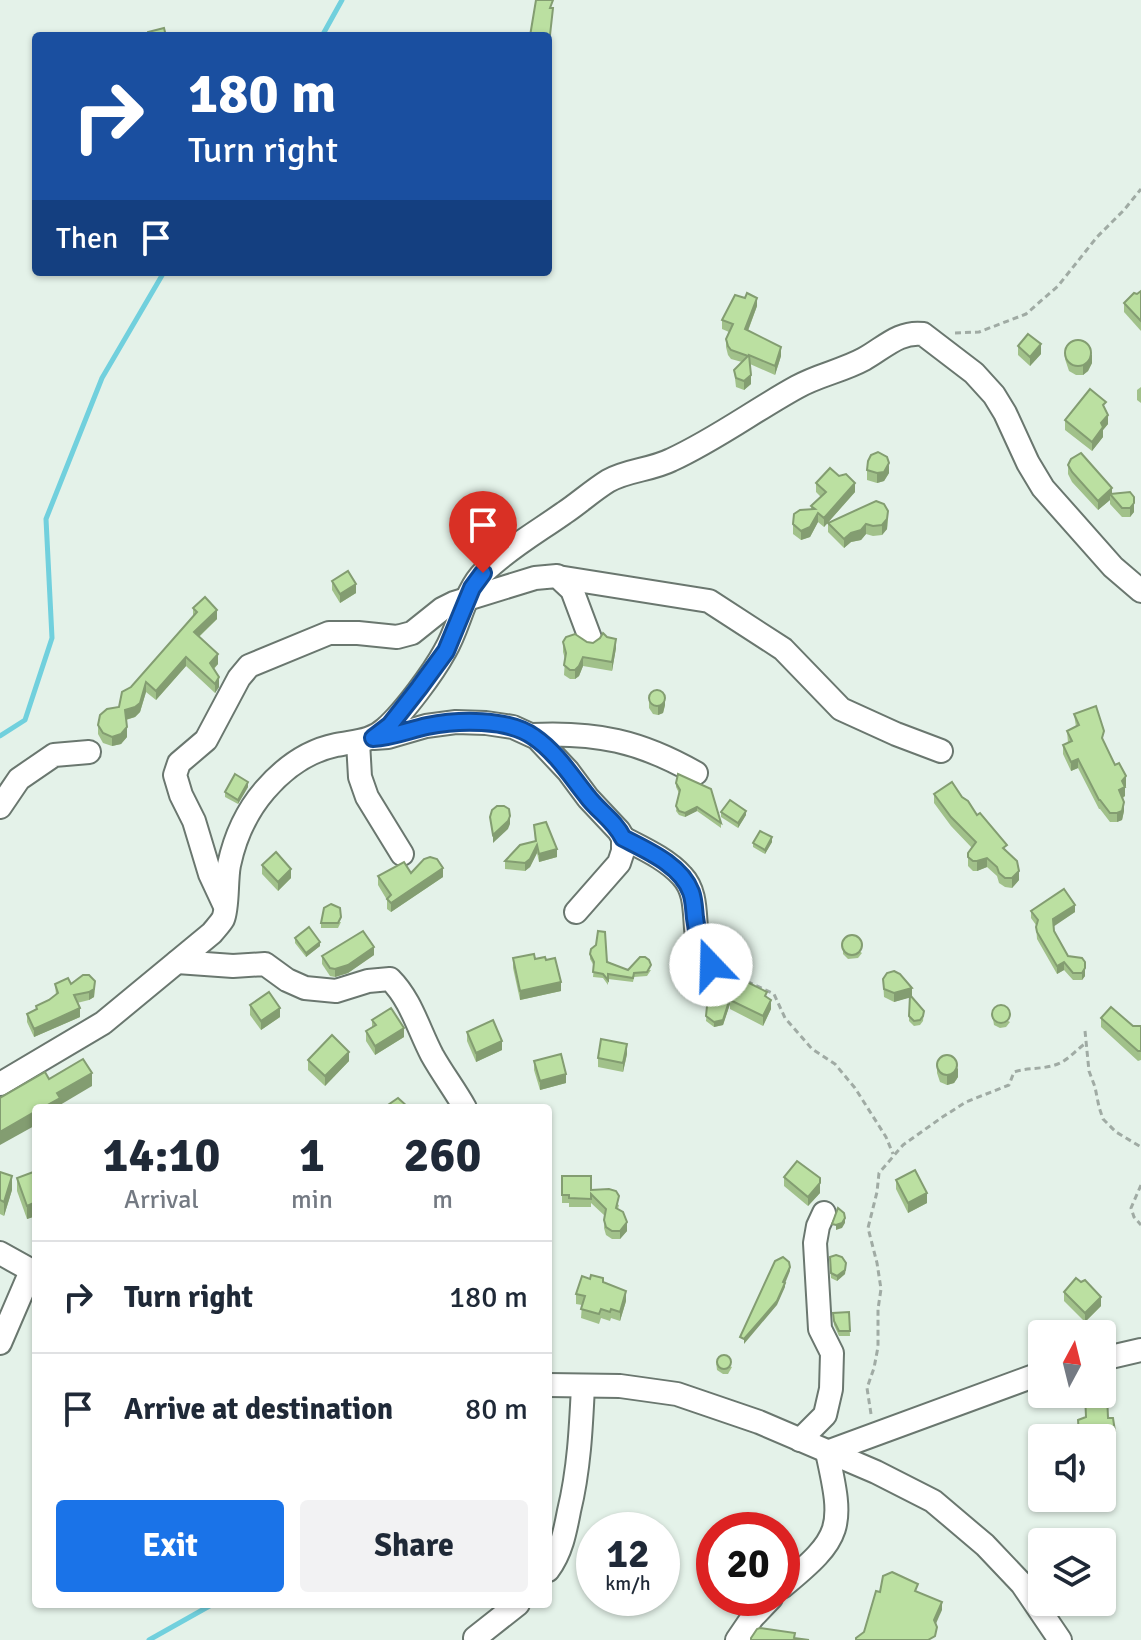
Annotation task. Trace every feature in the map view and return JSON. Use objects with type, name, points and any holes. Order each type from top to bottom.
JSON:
[{"type":"street","points":[[402,854],[367,797],[360,777],[366,740],[390,725],[446,651],[472,588],[483,573],[526,538],[611,479],[670,461],[813,378],[863,360],[901,336],[923,334],[974,373],[1005,413],[1043,488],[1113,567],[1141,591]]},
{"type":"street","points":[[557,576],[572,590],[590,638]]},
{"type":"street","points":[[226,908],[210,874],[194,821],[175,775],[179,763],[206,740],[239,678],[249,666],[329,633],[397,637],[412,633],[454,603],[535,578],[557,576],[709,601],[783,649],[841,709],[941,751]]},
{"type":"street","points":[[0,1084],[103,1023],[212,933],[222,921],[226,908],[225,891],[234,844],[244,820],[265,790],[290,766],[313,752],[336,745],[456,722],[513,727],[532,735],[568,771],[623,838],[619,863],[576,912]]},
{"type":"street","points":[[532,735],[579,734],[624,742],[666,755],[696,773]]},
{"type":"street","points":[[0,807],[19,779],[54,755],[89,752]]},
{"type":"street","points":[[623,838],[684,877],[693,895],[699,944],[711,965]]},
{"type":"street","points":[[177,962],[233,966],[265,964],[287,980],[305,988],[336,991],[368,981],[390,979],[402,991],[434,1058],[463,1104]]},
{"type":"street","points":[[800,1440],[825,1415],[831,1389],[832,1353],[820,1329],[815,1243],[824,1213]]},
{"type":"street","points":[[0,1253],[32,1271]]},
{"type":"street","points":[[0,1343],[32,1276]]},
{"type":"street","points":[[1116,1356],[1141,1350]]},
{"type":"street","points":[[827,1452],[1028,1378]]},
{"type":"street","points":[[552,1385],[620,1386],[677,1394],[759,1422],[876,1472],[933,1501],[985,1545],[1022,1584],[1060,1640]]},
{"type":"street","points":[[552,1564],[564,1535],[574,1489],[581,1442],[583,1386]]},
{"type":"street","points":[[800,1573],[825,1548],[833,1535],[837,1518],[827,1452]]},
{"type":"street","points":[[475,1638],[513,1608]]},
{"type":"street","points":[[737,1640],[754,1616]]},
{"type":"path","points":[[923,334],[979,332],[1026,314],[1058,286],[1141,189]]},
{"type":"path","points":[[711,965],[774,994],[785,1018],[812,1049],[835,1064],[855,1088],[886,1137],[893,1155]]},
{"type":"path","points":[[1085,1031],[1089,1071],[1103,1119],[1116,1132],[1141,1147]]},
{"type":"path","points":[[876,1434],[867,1388],[878,1347],[881,1289],[868,1228],[879,1173],[903,1145],[966,1102],[1009,1085],[1014,1072],[1049,1067],[1064,1061],[1086,1043]]},
{"type":"path","points":[[1141,1185],[1131,1208],[1141,1225]]},
{"type":"building","points":[[536,0],[553,0],[550,32],[531,32]]},
{"type":"building","points":[[1141,291],[1141,321],[1124,303],[1134,293]]},
{"type":"building","points":[[747,293],[757,298],[745,329],[781,347],[775,366],[749,355],[751,375],[744,381],[736,378],[734,370],[748,356],[728,346],[726,339],[733,324],[722,320],[735,295],[745,298]]},
{"type":"building","points":[[1028,334],[1041,344],[1030,357],[1018,346]]},
{"type":"building","points":[[1078,340],[1087,344],[1091,353],[1087,362],[1078,366],[1069,362],[1065,353],[1069,344]]},
{"type":"building","points":[[1090,389],[1106,402],[1103,405],[1108,415],[1092,442],[1065,420]]},
{"type":"building","points":[[878,452],[887,457],[889,463],[884,472],[867,470],[871,455]]},
{"type":"building","points":[[1081,453],[1112,488],[1098,501],[1068,465]]},
{"type":"building","points":[[830,468],[839,476],[846,474],[855,483],[824,518],[818,513],[810,527],[801,531],[793,524],[794,514],[800,510],[815,509],[811,506],[826,492],[816,483]]},
{"type":"building","points":[[1130,492],[1134,503],[1130,508],[1122,508],[1110,494]]},
{"type":"building","points":[[876,501],[884,504],[888,511],[882,525],[866,524],[844,539],[828,523]]},
{"type":"building","points":[[348,571],[356,584],[340,594],[332,581]]},
{"type":"building","points":[[205,597],[217,610],[194,632],[218,654],[210,663],[219,677],[215,684],[186,657],[156,691],[146,682],[140,703],[125,710],[127,727],[121,734],[112,737],[103,733],[98,725],[100,715],[107,709],[119,707],[122,692],[131,687],[197,612],[193,608]]},
{"type":"building","points":[[603,633],[616,639],[612,662],[583,657],[575,670],[564,665],[566,653],[563,642],[566,637],[575,634],[593,643]]},
{"type":"building","points":[[657,690],[665,698],[657,706],[649,698]]},
{"type":"building","points":[[1096,706],[1104,731],[1102,738],[1115,765],[1119,763],[1126,776],[1122,781],[1125,787],[1119,790],[1124,802],[1122,811],[1117,813],[1110,813],[1099,800],[1078,759],[1071,762],[1063,745],[1072,741],[1067,731],[1079,725],[1074,714]]},
{"type":"building","points":[[235,774],[248,782],[238,800],[225,792]]},
{"type":"building","points":[[678,774],[711,789],[721,823],[697,807],[685,813],[679,811],[676,806],[680,790],[676,783]]},
{"type":"building","points":[[952,782],[977,815],[980,813],[1007,845],[1003,848],[1017,861],[1019,871],[1012,878],[1005,878],[987,858],[973,861],[968,857],[976,842],[934,794]]},
{"type":"building","points":[[730,800],[746,811],[738,823],[721,812]]},
{"type":"building","points":[[497,806],[509,809],[510,816],[493,835],[490,817]]},
{"type":"building","points":[[546,822],[557,849],[539,854],[537,845],[525,863],[505,861],[520,845],[536,841],[534,825]]},
{"type":"building","points":[[760,831],[772,837],[765,850],[753,843]]},
{"type":"building","points":[[276,852],[291,869],[278,882],[262,865]]},
{"type":"building","points":[[430,857],[437,859],[443,868],[391,903],[387,899],[391,895],[378,876],[404,862],[411,873]]},
{"type":"building","points":[[1064,889],[1075,905],[1053,919],[1054,931],[1068,956],[1082,958],[1085,962],[1082,973],[1073,973],[1064,962],[1057,966],[1037,932],[1038,920],[1031,911]]},
{"type":"building","points":[[331,904],[340,908],[338,923],[321,923],[324,908]]},
{"type":"building","points":[[309,927],[320,942],[306,953],[295,938]]},
{"type":"building","points":[[363,931],[374,947],[348,965],[330,968],[322,956]]},
{"type":"building","points":[[598,931],[605,932],[607,962],[628,970],[640,957],[645,957],[651,965],[647,972],[634,973],[633,978],[608,974],[608,980],[603,974],[593,972],[594,962],[590,954],[596,945]]},
{"type":"building","points":[[852,935],[859,938],[862,945],[859,952],[852,955],[845,952],[842,945],[845,938]]},
{"type":"building","points":[[534,954],[535,959],[555,958],[561,982],[520,991],[513,958]]},
{"type":"building","points":[[894,971],[912,988],[894,993],[884,989],[883,979],[887,973]]},
{"type":"building","points":[[83,975],[89,975],[95,981],[94,989],[74,995],[80,1008],[34,1029],[27,1014],[58,993],[55,984],[68,978],[71,984]]},
{"type":"building","points":[[741,979],[767,992],[765,996],[771,1000],[763,1016],[730,1000]]},
{"type":"building","points":[[712,984],[732,992],[723,1020],[714,1022],[706,1016]]},
{"type":"building","points":[[269,992],[280,1008],[261,1021],[250,1005]]},
{"type":"building","points":[[910,995],[924,1011],[920,1020],[914,1021],[909,1016]]},
{"type":"building","points":[[1001,1005],[1010,1014],[1001,1023],[992,1014]]},
{"type":"building","points":[[1111,1007],[1133,1026],[1141,1026],[1141,1051],[1101,1018]]},
{"type":"building","points":[[391,1008],[404,1028],[375,1046],[366,1031],[376,1025],[372,1020]]},
{"type":"building","points":[[493,1020],[502,1041],[476,1053],[467,1032]]},
{"type":"building","points":[[332,1035],[349,1052],[325,1076],[308,1060]]},
{"type":"building","points":[[601,1039],[627,1044],[623,1063],[598,1058]]},
{"type":"building","points":[[561,1054],[566,1074],[540,1081],[534,1061]]},
{"type":"building","points":[[947,1055],[954,1058],[957,1065],[954,1072],[947,1075],[940,1072],[937,1065],[940,1058]]},
{"type":"building","points":[[83,1059],[92,1073],[57,1093],[60,1098],[49,1104],[32,1104],[32,1113],[0,1132],[0,1098],[45,1072],[49,1079]]},
{"type":"building","points":[[398,1098],[405,1104],[389,1104]]},
{"type":"building","points":[[797,1161],[820,1178],[820,1183],[808,1197],[784,1177]]},
{"type":"building","points":[[915,1170],[927,1193],[908,1203],[896,1180]]},
{"type":"building","points":[[0,1172],[12,1176],[4,1202],[0,1200]]},
{"type":"building","points":[[32,1172],[32,1204],[27,1206],[17,1178]]},
{"type":"building","points":[[562,1176],[591,1176],[591,1190],[616,1191],[619,1196],[616,1208],[623,1212],[627,1222],[620,1231],[606,1227],[606,1209],[591,1194],[591,1199],[562,1195]]},
{"type":"building","points":[[838,1208],[845,1218],[836,1225],[832,1224]]},
{"type":"building","points":[[836,1255],[846,1263],[845,1270],[837,1276],[831,1273],[830,1257]]},
{"type":"building","points":[[783,1257],[790,1267],[777,1301],[744,1339],[740,1337],[775,1261]]},
{"type":"building","points":[[591,1275],[626,1291],[620,1312],[601,1309],[599,1314],[581,1309],[585,1296],[576,1294],[582,1276],[590,1279]]},
{"type":"building","points":[[1076,1278],[1081,1282],[1085,1280],[1101,1297],[1085,1313],[1064,1292]]},
{"type":"building","points":[[849,1312],[850,1331],[839,1331],[833,1313]]},
{"type":"building","points":[[724,1355],[731,1362],[724,1369],[717,1362]]},
{"type":"building","points":[[1086,1408],[1108,1408],[1108,1418],[1113,1418],[1114,1424],[1078,1424],[1078,1420],[1086,1417]]},
{"type":"building","points":[[892,1572],[918,1584],[915,1591],[942,1602],[934,1620],[937,1627],[935,1636],[928,1640],[856,1640],[864,1632],[883,1576]]},
{"type":"building","points":[[760,1628],[795,1633],[794,1638],[809,1640],[751,1640]]},
{"type":"waterway","points":[[324,32],[342,0]]},
{"type":"waterway","points":[[0,736],[25,720],[52,638],[46,519],[102,378],[162,276]]},
{"type":"waterway","points":[[149,1640],[206,1608]]},
{"type":"route","points":[[483,573],[472,588],[446,651],[390,725],[373,738],[456,722],[513,727],[537,738],[623,838],[684,877],[693,895],[699,944],[711,965]]}]
